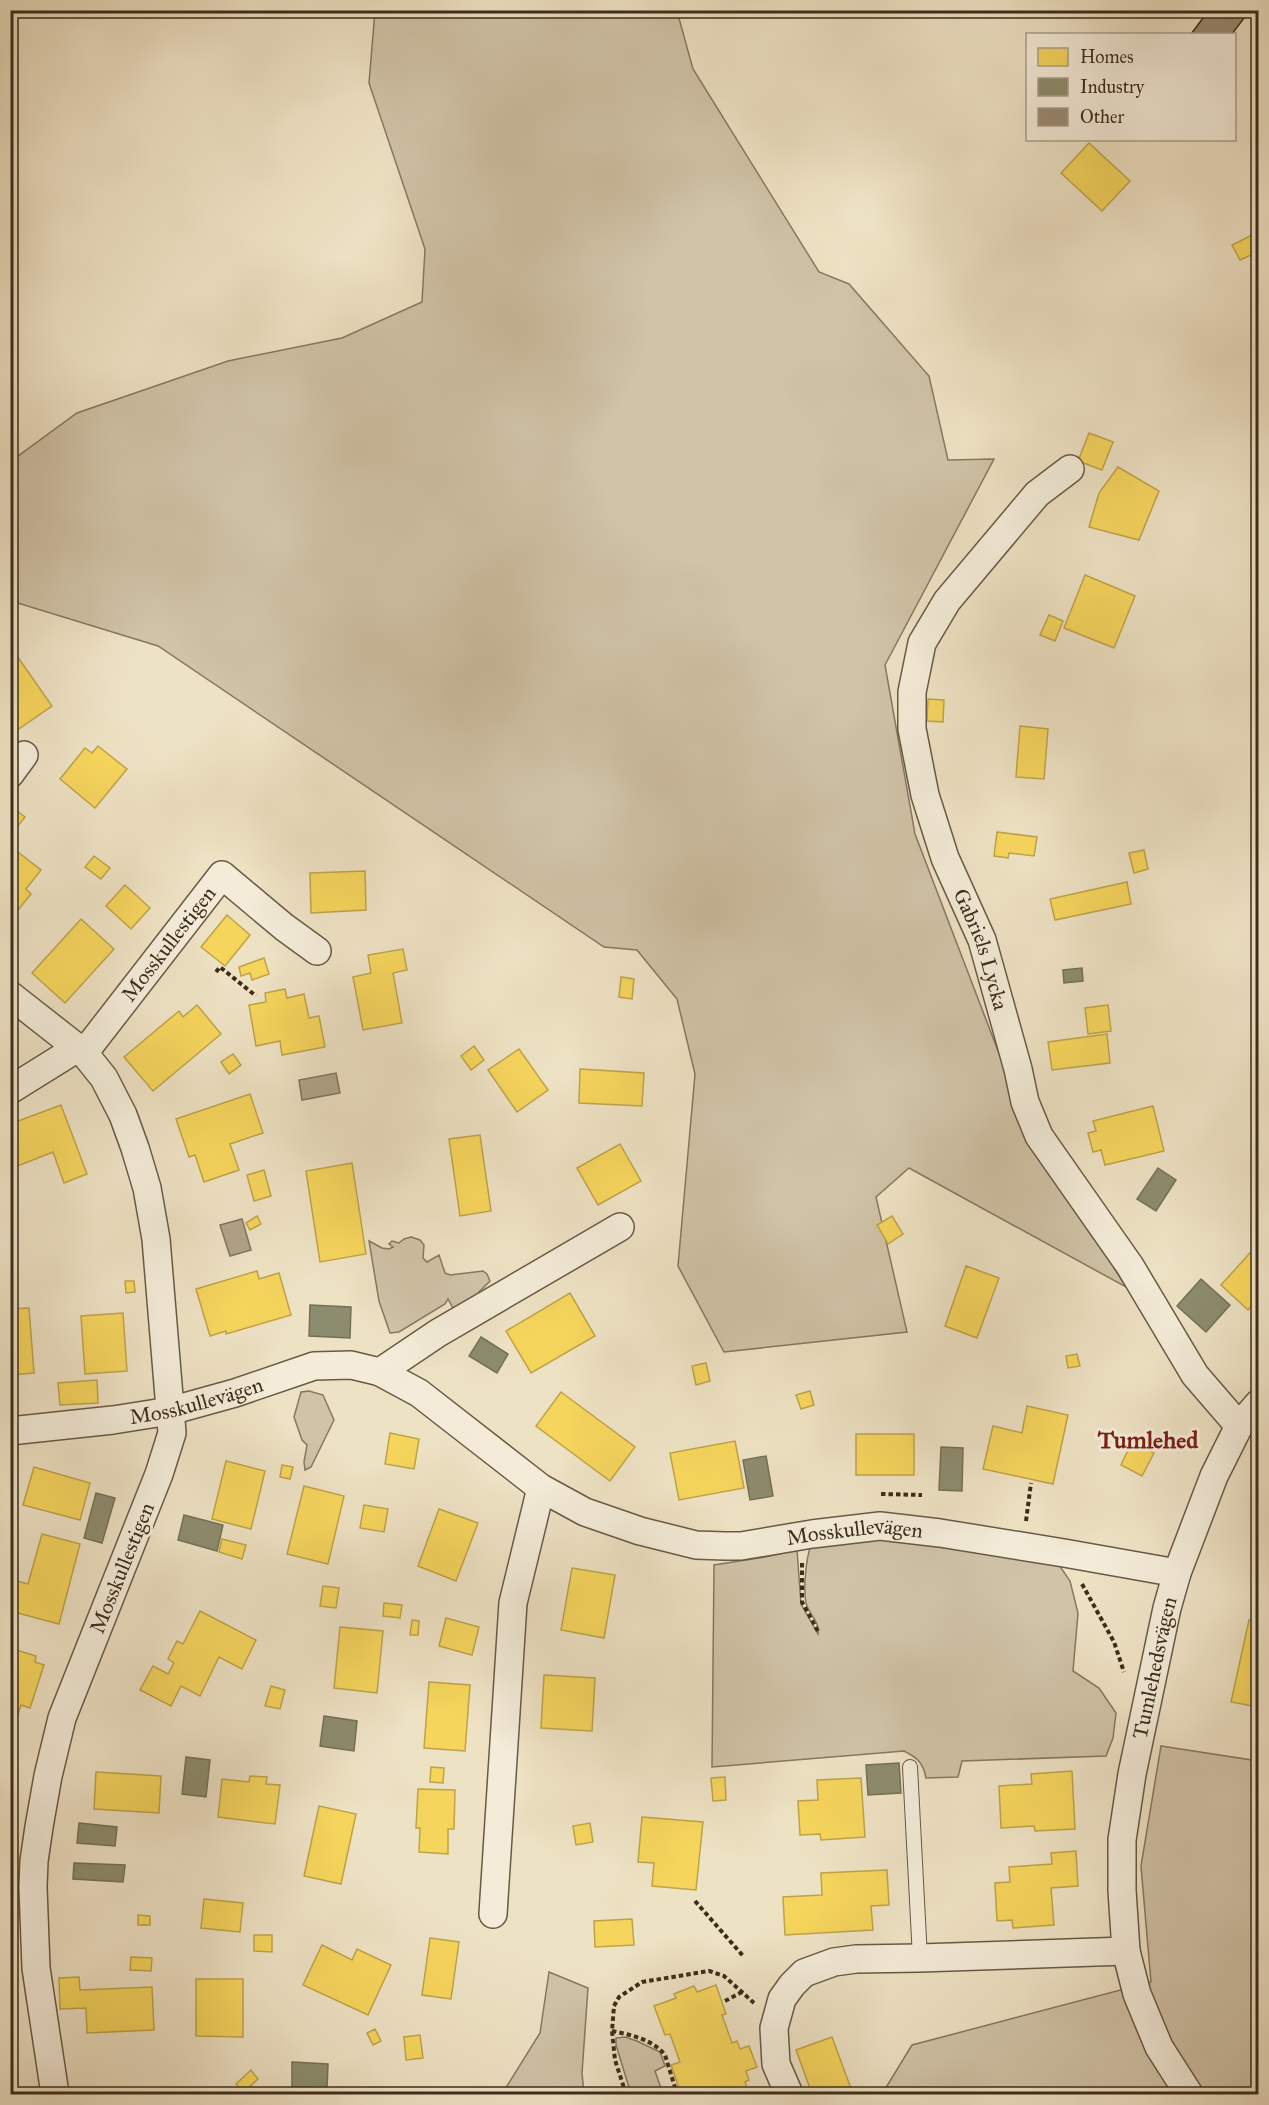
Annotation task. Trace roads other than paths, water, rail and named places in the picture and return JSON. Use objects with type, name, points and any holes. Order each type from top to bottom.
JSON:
[{"type":"street","name":"Gabriels Lycka","points":[[1070,469],[1037,494],[947,601],[922,643],[912,692],[912,729],[925,795],[945,858],[982,940],[1025,1102],[1039,1136],[1130,1266],[1195,1375],[1239,1426]]},
{"type":"street","name":"Mosskullestigen","points":[[10,1090],[81,1050],[222,874],[284,927],[317,951]]},
{"type":"street","name":"Mosskullestigen","points":[[10,996],[81,1050],[104,1078],[123,1115],[147,1188],[156,1239],[172,1433],[159,1474],[62,1718],[48,1776],[34,1870],[36,1968],[55,2094]]},
{"type":"street","points":[[380,1371],[446,1328],[620,1227]]},
{"type":"street","name":"Mosskullevägen","points":[[10,1431],[113,1420],[170,1411],[235,1393],[314,1366],[351,1365],[380,1371],[419,1393],[541,1488],[585,1512],[640,1531],[696,1545],[741,1546],[801,1535],[880,1526],[1022,1546],[1177,1573]]},
{"type":"street","name":"Tumlehedsvägen","points":[[1189,2094],[1159,2047],[1137,1994],[1126,1951],[1122,1890],[1122,1840],[1134,1762],[1167,1608],[1177,1573],[1214,1476],[1239,1426],[1258,1404]]},
{"type":"street","points":[[493,1914],[513,1603],[541,1488]]},
{"type":"street","points":[[789,2094],[776,2064],[774,2028],[781,2003],[792,1985],[804,1973],[834,1962],[856,1959],[1126,1951]]},
{"type":"lane","points":[[910,1767],[920,1958]]},
{"type":"district","name":"Tumlehed","points":[[1148,1440]]}]
